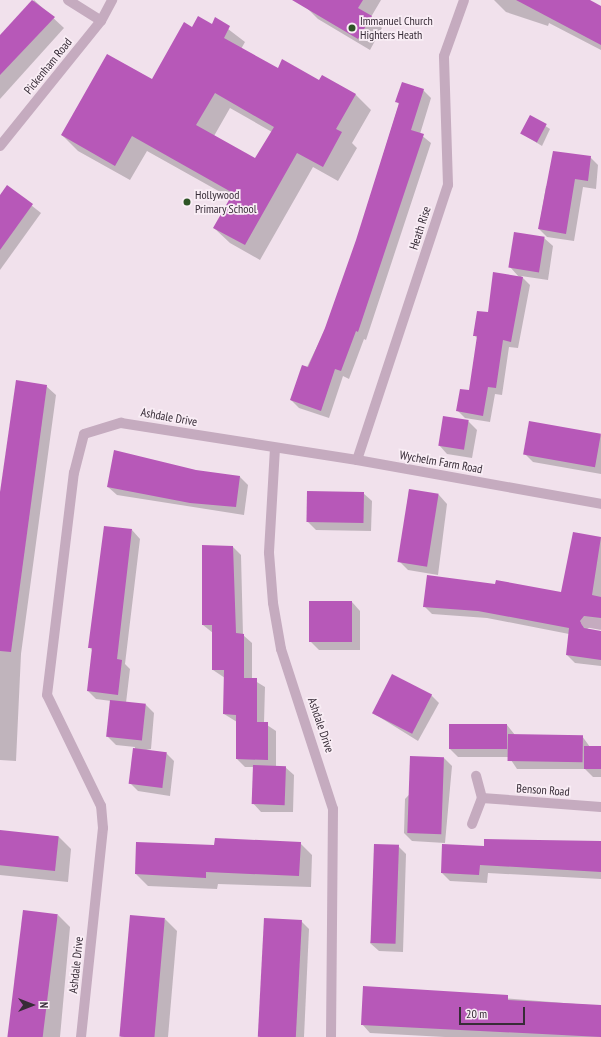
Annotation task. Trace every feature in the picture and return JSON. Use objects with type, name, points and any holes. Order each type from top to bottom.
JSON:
[{"type":"street","points":[[68,0],[101,21]]},
{"type":"street","name":"Pickenham Road","points":[[0,146],[101,21],[112,0]]},
{"type":"street","name":"Heath Rise","points":[[357,460],[448,185],[444,56],[464,0]]},
{"type":"street","name":"Ashdale Drive","points":[[81,1037],[103,828],[101,806],[47,695],[78,444],[84,434],[93,428],[121,422],[275,448],[269,553],[274,611],[281,648],[333,809],[331,1037]]},
{"type":"street","name":"Wychelm Farm Road","points":[[275,448],[357,460],[601,504]]},
{"type":"street","points":[[586,622],[601,625]]},
{"type":"street","points":[[472,824],[482,798],[476,776]]},
{"type":"street","name":"Benson Road","points":[[482,798],[601,807]]},
{"type":"building","points":[[32,0],[55,17],[0,75],[0,35]]},
{"type":"building","name":"Immanuel Church Highters Heath","points":[[292,0],[363,0],[358,8],[372,16],[358,39]]},
{"type":"building","points":[[516,0],[590,0],[601,6],[601,45]]},
{"type":"building","points":[[198,16],[212,24],[215,17],[230,26],[224,38],[278,68],[282,59],[319,80],[322,75],[356,94],[336,129],[342,132],[323,167],[297,153],[245,245],[213,228],[233,193],[132,136],[115,166],[61,135],[107,54],[152,79],[184,22],[192,27]],"holes":[[[215,93],[274,127],[255,158],[196,125]]]},
{"type":"building","points":[[402,82],[424,89],[411,130],[424,134],[358,332],[356,331],[341,371],[335,369],[321,411],[290,400],[302,365],[308,367],[325,328],[356,240],[399,103],[395,102]]},
{"type":"building","points":[[530,115],[547,124],[537,142],[520,134]]},
{"type":"building","points":[[553,151],[591,156],[588,181],[575,179],[566,234],[538,229]]},
{"type":"building","points":[[7,185],[33,204],[0,250],[0,195]]},
{"type":"building","points":[[514,232],[545,237],[539,272],[508,268]]},
{"type":"building","points":[[493,272],[523,277],[511,342],[503,340],[496,388],[488,387],[483,416],[456,411],[460,389],[469,390],[477,336],[473,336],[477,311],[488,312]]},
{"type":"building","points":[[16,380],[47,385],[11,652],[0,651],[0,492]]},
{"type":"building","points":[[443,416],[469,420],[464,450],[438,446]]},
{"type":"building","points":[[529,421],[601,434],[595,467],[523,454]]},
{"type":"building","points":[[114,450],[196,470],[240,476],[236,507],[190,503],[107,487]]},
{"type":"building","points":[[409,489],[439,494],[427,567],[397,562]]},
{"type":"building","points":[[307,491],[364,492],[363,523],[306,522]]},
{"type":"building","points":[[104,526],[132,529],[117,659],[122,660],[118,695],[87,691],[92,648],[88,648]]},
{"type":"building","points":[[573,532],[601,537],[592,595],[601,597],[601,618],[584,616],[580,621],[584,628],[601,631],[601,660],[566,655],[569,628],[478,611],[423,607],[427,575],[495,584],[496,580],[561,592]]},
{"type":"building","points":[[202,545],[233,546],[236,633],[244,634],[244,678],[257,678],[257,722],[268,722],[268,760],[236,759],[236,715],[223,714],[224,670],[212,670],[212,625],[202,625]]},
{"type":"building","points":[[309,601],[352,601],[352,642],[309,642]]},
{"type":"building","points":[[392,674],[432,694],[412,734],[372,713]]},
{"type":"building","points":[[110,700],[146,704],[142,741],[106,737]]},
{"type":"building","points":[[449,724],[507,724],[507,749],[449,749]]},
{"type":"building","points":[[508,734],[583,735],[583,762],[508,761]]},
{"type":"building","points":[[584,746],[601,746],[601,769],[584,769]]},
{"type":"building","points":[[133,748],[167,752],[162,788],[129,784]]},
{"type":"building","points":[[410,756],[444,757],[441,834],[407,833]]},
{"type":"building","points":[[253,765],[286,766],[285,805],[252,804]]},
{"type":"building","points":[[0,830],[59,836],[55,871],[0,865]]},
{"type":"building","points":[[215,838],[301,842],[299,876],[206,872],[206,878],[135,874],[136,842],[214,845]]},
{"type":"building","points":[[484,839],[601,841],[601,872],[480,865],[479,875],[441,873],[442,844],[484,846]]},
{"type":"building","points":[[374,844],[399,845],[396,944],[371,943]]},
{"type":"building","points":[[23,910],[58,914],[43,1037],[7,1037]]},
{"type":"building","points":[[130,915],[165,918],[154,1037],[119,1037]]},
{"type":"building","points":[[264,918],[302,920],[296,1037],[258,1037]]},
{"type":"building","points":[[363,986],[508,995],[508,1000],[601,1005],[601,1037],[361,1025]]},
{"type":"place","name":"Immanuel Church Highters Heath","points":[[352,28]]},
{"type":"place","name":"Hollywood Primary School","points":[[187,202]]}]
